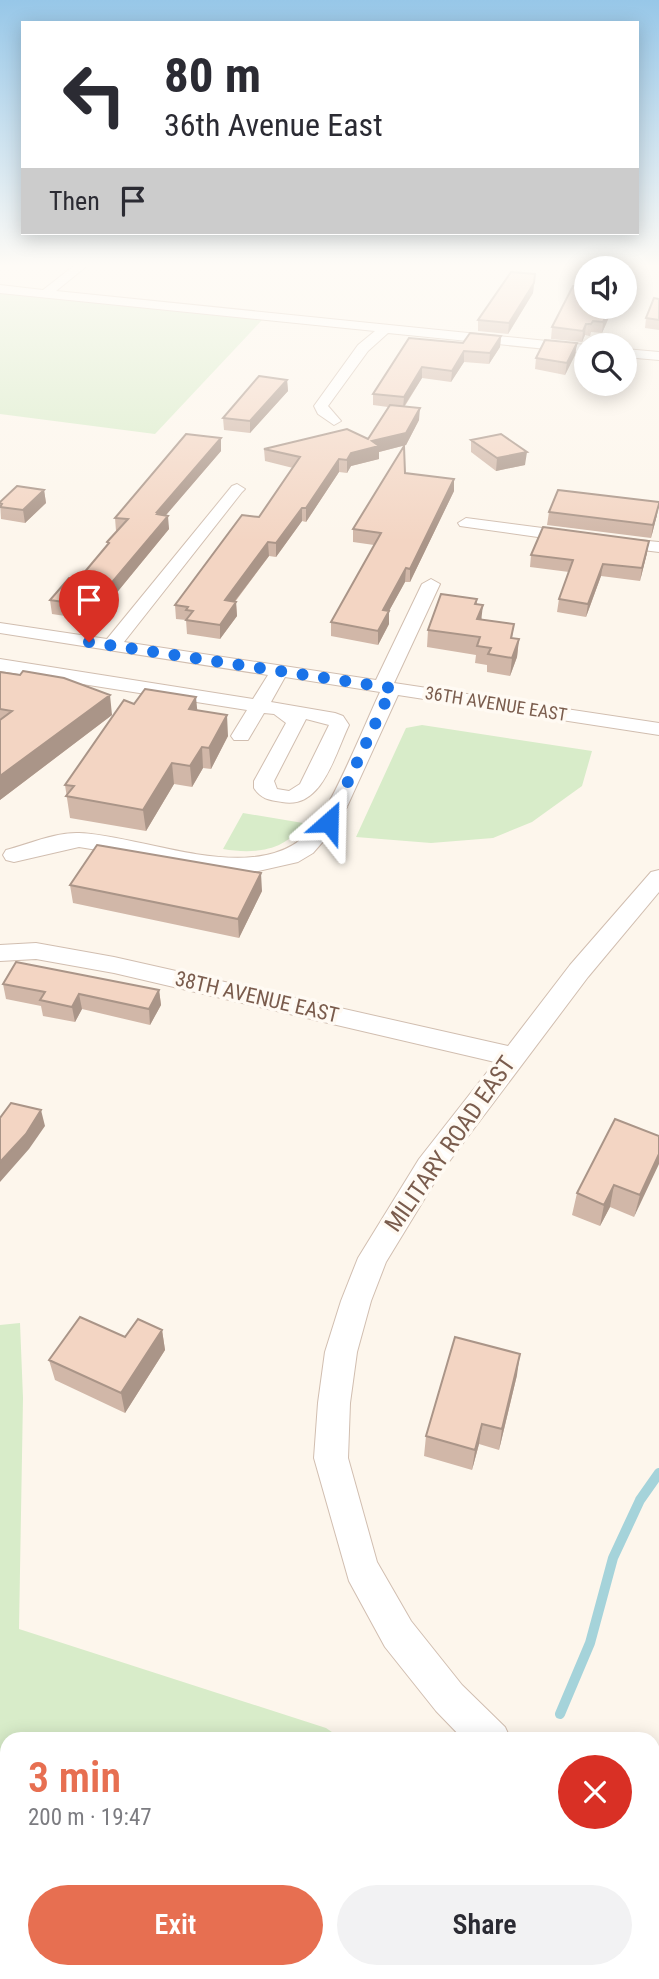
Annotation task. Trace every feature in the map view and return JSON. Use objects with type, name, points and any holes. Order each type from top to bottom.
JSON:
[{"type":"street","points":[[334,421],[321,406],[356,357]]},
{"type":"street","points":[[112,645],[237,489]]},
{"type":"street","points":[[466,523],[659,547]]},
{"type":"street","points":[[14,855],[79,840],[236,866],[271,862],[290,857],[305,848],[329,822],[431,584]]},
{"type":"street","name":"36TH AVENUE EAST","points":[[0,628],[659,730]]},
{"type":"street","points":[[0,665],[279,709],[328,717],[340,725],[309,788],[292,798],[270,794],[264,788],[264,781],[297,720],[279,709]]},
{"type":"street","points":[[241,736],[279,671]]},
{"type":"street","name":"MILITARY ROAD EAST","points":[[484,1732],[449,1698],[398,1634],[361,1569],[331,1458],[341,1352],[356,1301],[373,1258],[429,1167],[512,1056],[659,877]]},
{"type":"street","name":"38TH AVENUE EAST","points":[[0,953],[36,951],[114,965],[512,1056]]},
{"type":"green space","points":[[0,357],[227,357],[155,434],[0,414]]},
{"type":"green space","points":[[422,725],[592,751],[582,786],[532,822],[493,838],[431,843],[356,837],[406,728]]},
{"type":"green space","points":[[243,813],[303,823],[288,840],[268,849],[223,849]]},
{"type":"green space","points":[[20,1323],[23,1398],[19,1629],[332,1732],[0,1732],[0,1325]]},
{"type":"building","points":[[397,357],[460,357],[452,371],[422,367],[404,397],[373,394]]},
{"type":"building","points":[[570,357],[567,363],[536,358]]},
{"type":"building","points":[[259,376],[287,380],[250,421],[223,418]]},
{"type":"building","points":[[390,405],[420,408],[406,433],[372,441],[379,446],[351,453],[347,460],[339,459],[306,508],[302,508],[276,543],[268,542],[225,600],[236,602],[220,625],[186,620],[193,611],[186,610],[188,607],[175,605],[242,515],[259,517],[300,457],[264,449],[347,429],[368,439]]},
{"type":"building","points":[[186,434],[221,438],[157,512],[168,516],[103,593],[94,592],[83,605],[50,600],[69,578],[78,580],[109,543],[107,542],[128,519],[115,518]]},
{"type":"building","points":[[501,434],[527,452],[497,458],[471,440]]},
{"type":"building","points":[[404,446],[405,473],[454,479],[410,569],[406,568],[383,610],[389,611],[378,631],[331,622],[381,533],[353,529]]},
{"type":"building","points":[[17,486],[44,490],[23,510],[0,507],[0,502]]},
{"type":"building","points":[[558,490],[659,504],[653,525],[549,512]]},
{"type":"building","points":[[543,527],[649,541],[642,568],[603,564],[588,604],[559,599],[573,560],[531,555]]},
{"type":"building","points":[[441,594],[477,599],[475,604],[483,605],[477,619],[514,624],[511,638],[519,639],[512,658],[488,654],[491,648],[477,646],[480,637],[428,630]]},
{"type":"building","points":[[23,671],[64,678],[110,695],[0,776],[0,720],[12,711],[0,709],[0,672],[20,675]]},
{"type":"building","points":[[145,689],[196,697],[189,709],[227,715],[209,748],[202,747],[190,766],[172,763],[143,810],[66,796],[74,786],[65,785],[124,700],[134,704]]},
{"type":"building","points":[[97,845],[261,873],[238,919],[70,885]]},
{"type":"building","points":[[16,962],[159,990],[149,1009],[79,994],[72,1007],[40,1000],[45,992],[3,984]]},
{"type":"building","points":[[11,1103],[41,1110],[26,1134],[0,1162],[0,1118]]},
{"type":"building","points":[[615,1119],[659,1136],[659,1154],[640,1195],[614,1185],[604,1205],[577,1193]]},
{"type":"building","points":[[80,1317],[125,1337],[138,1319],[162,1330],[121,1393],[49,1360]]},
{"type":"building","points":[[455,1337],[520,1354],[502,1429],[482,1424],[475,1450],[426,1436]]},
{"type":"waterway","points":[[560,1714],[590,1643],[613,1558],[640,1500],[659,1473]]},
{"type":"route","points":[[89,642],[392,688],[329,822]]}]
